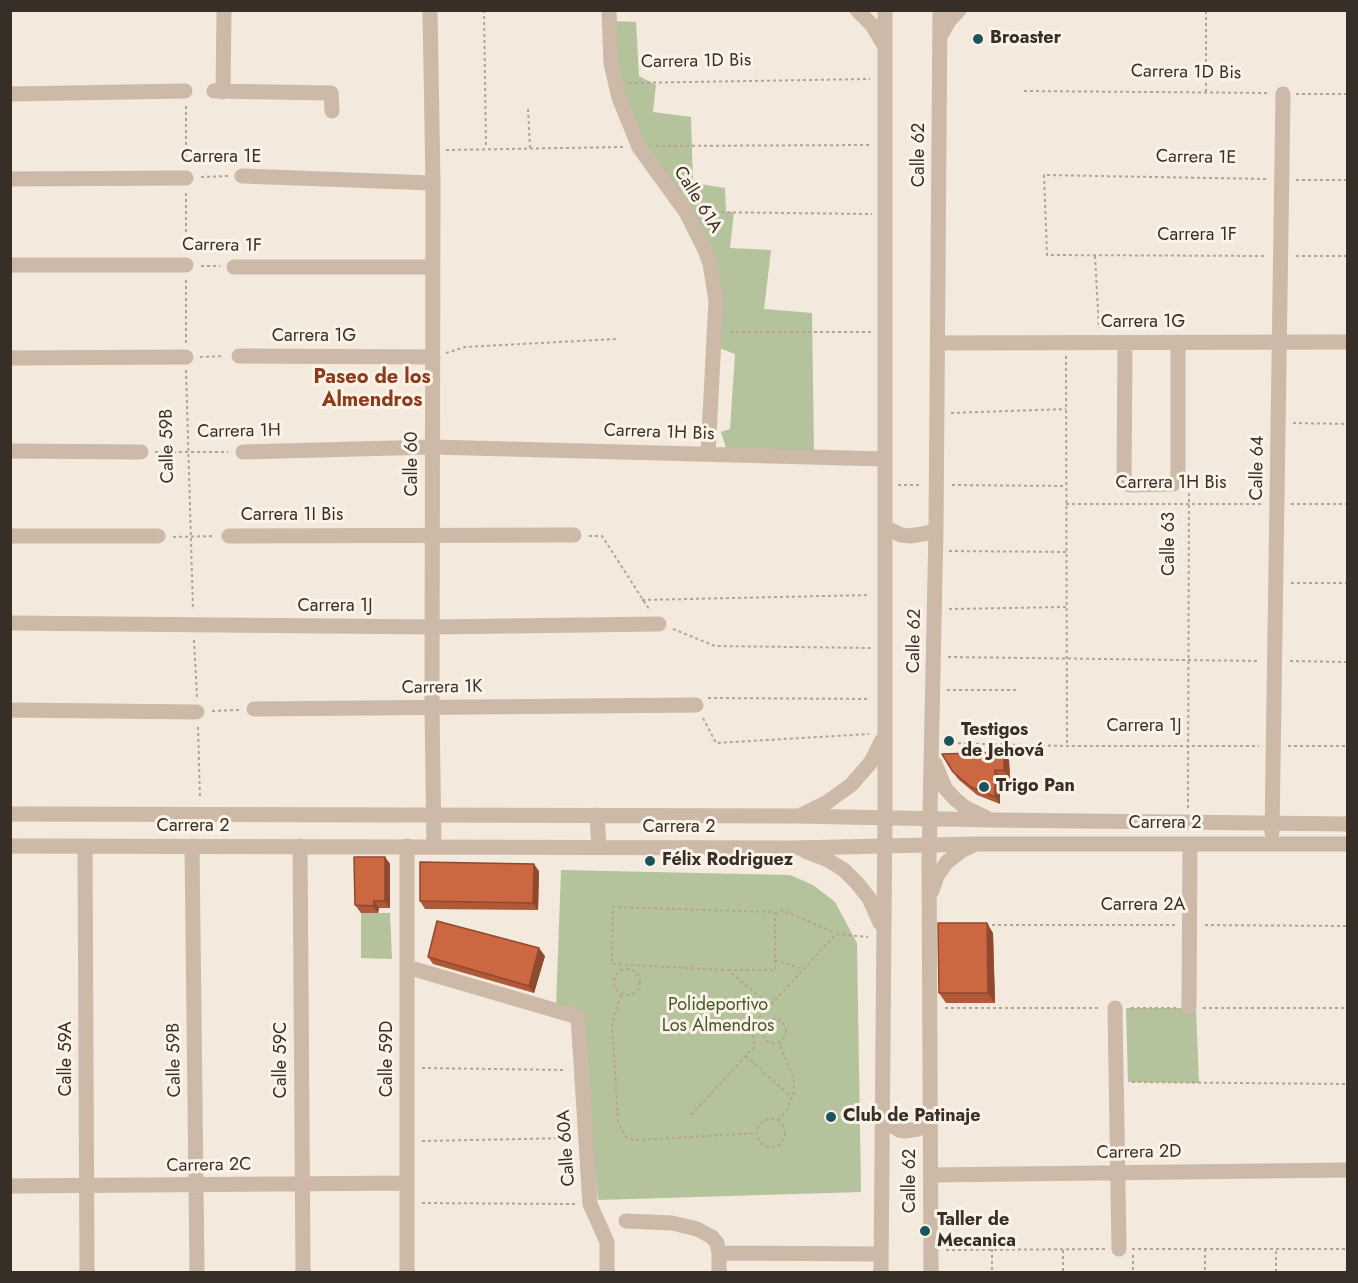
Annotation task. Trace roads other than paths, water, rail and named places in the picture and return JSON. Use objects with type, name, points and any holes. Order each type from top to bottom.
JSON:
[{"type":"street","points":[[224,10],[218,91],[332,93],[332,111]]},
{"type":"street","name":"Calle 60","points":[[430,10],[434,357],[432,535],[434,847]]},
{"type":"street","name":"Calle 61A","points":[[609,10],[611,63],[619,98],[639,147],[686,212],[710,264],[716,300],[708,454]]},
{"type":"street","points":[[856,10],[872,25],[885,48]]},
{"type":"street","name":"Calle 62","points":[[881,1272],[882,1111],[875,934],[885,818],[878,734],[885,527],[885,10]]},
{"type":"street","name":"Calle 62","points":[[931,1272],[930,819],[936,746],[940,10]]},
{"type":"street","points":[[940,38],[949,21],[959,10]]},
{"type":"street","points":[[10,94],[185,92]]},
{"type":"street","name":"Calle 64","points":[[1272,844],[1283,94]]},
{"type":"street","name":"Carrera 1E","points":[[242,176],[433,183]]},
{"type":"street","name":"Carrera 1E","points":[[10,179],[186,178]]},
{"type":"street","name":"Carrera 1F","points":[[10,265],[186,265]]},
{"type":"street","name":"Carrera 1F","points":[[234,267],[432,267]]},
{"type":"street","points":[[1125,342],[1124,481],[1126,484],[1173,484],[1178,477],[1178,342]]},
{"type":"street","name":"Carrera 1G","points":[[938,343],[1347,342]]},
{"type":"street","name":"Carrera 1G","points":[[239,356],[434,357]]},
{"type":"street","points":[[10,358],[186,357]]},
{"type":"street","name":"Carrera 1H Bis","points":[[433,447],[885,459]]},
{"type":"street","name":"Carrera 1H","points":[[243,452],[433,447]]},
{"type":"street","points":[[10,451],[141,452]]},
{"type":"street","points":[[885,527],[901,535],[910,536],[919,536],[936,529]]},
{"type":"street","points":[[10,536],[158,536]]},
{"type":"street","name":"Carrera 1I Bis","points":[[229,536],[574,536]]},
{"type":"street","name":"Carrera 1J","points":[[10,623],[433,627],[659,624]]},
{"type":"street","name":"Carrera 1K","points":[[254,709],[696,705]]},
{"type":"street","points":[[10,710],[197,711]]},
{"type":"street","points":[[797,816],[826,803],[851,785],[879,749],[878,734]]},
{"type":"street","points":[[936,746],[939,776],[945,788],[966,808],[992,820]]},
{"type":"street","name":"Carrera 2","points":[[10,814],[797,816],[1347,824]]},
{"type":"street","points":[[597,815],[599,847]]},
{"type":"street","points":[[930,900],[937,876],[947,862],[961,851],[976,844]]},
{"type":"street","name":"Carrera 2","points":[[10,846],[794,848],[976,844],[1347,844]]},
{"type":"street","points":[[1189,1008],[1190,844]]},
{"type":"street","name":"Calle 59A","points":[[85,846],[87,1272]]},
{"type":"street","name":"Calle 59B","points":[[192,846],[197,1272]]},
{"type":"street","name":"Calle 59C","points":[[300,846],[303,1272]]},
{"type":"street","name":"Calle 59D","points":[[407,846],[407,1272]]},
{"type":"street","points":[[794,848],[828,860],[844,870],[857,883],[869,898],[877,914],[875,934]]},
{"type":"street","name":"Calle 60A","points":[[407,968],[578,1017],[590,1204],[607,1242],[607,1272]]},
{"type":"street","points":[[1115,1008],[1119,1173],[1126,1249]]},
{"type":"street","points":[[882,1111],[893,1127],[905,1131],[918,1129],[928,1120],[930,1114]]},
{"type":"street","name":"Carrera 2D","points":[[931,1175],[1347,1170]]},
{"type":"street","name":"Carrera 2C","points":[[10,1186],[407,1183]]},
{"type":"street","points":[[626,1221],[672,1223],[697,1229],[712,1237],[717,1242],[719,1272]]},
{"type":"street","points":[[719,1253],[881,1254]]},
{"type":"place","name":"Broaster","points":[[978,39]]},
{"type":"place","name":"Testigos de Jehová","points":[[949,741]]},
{"type":"place","name":"Trigo Pan","points":[[984,787]]},
{"type":"place","name":"Félix Rodriguez","points":[[650,861]]},
{"type":"place","name":"Club de Patinaje","points":[[831,1117]]},
{"type":"place","name":"Taller de Mecanica","points":[[925,1231]]},
{"type":"district","name":"Paseo de los Almendros","points":[[372,390]]},
{"type":"park label","name":"Polideportivo Los Almendros","points":[[718,1016]]}]
